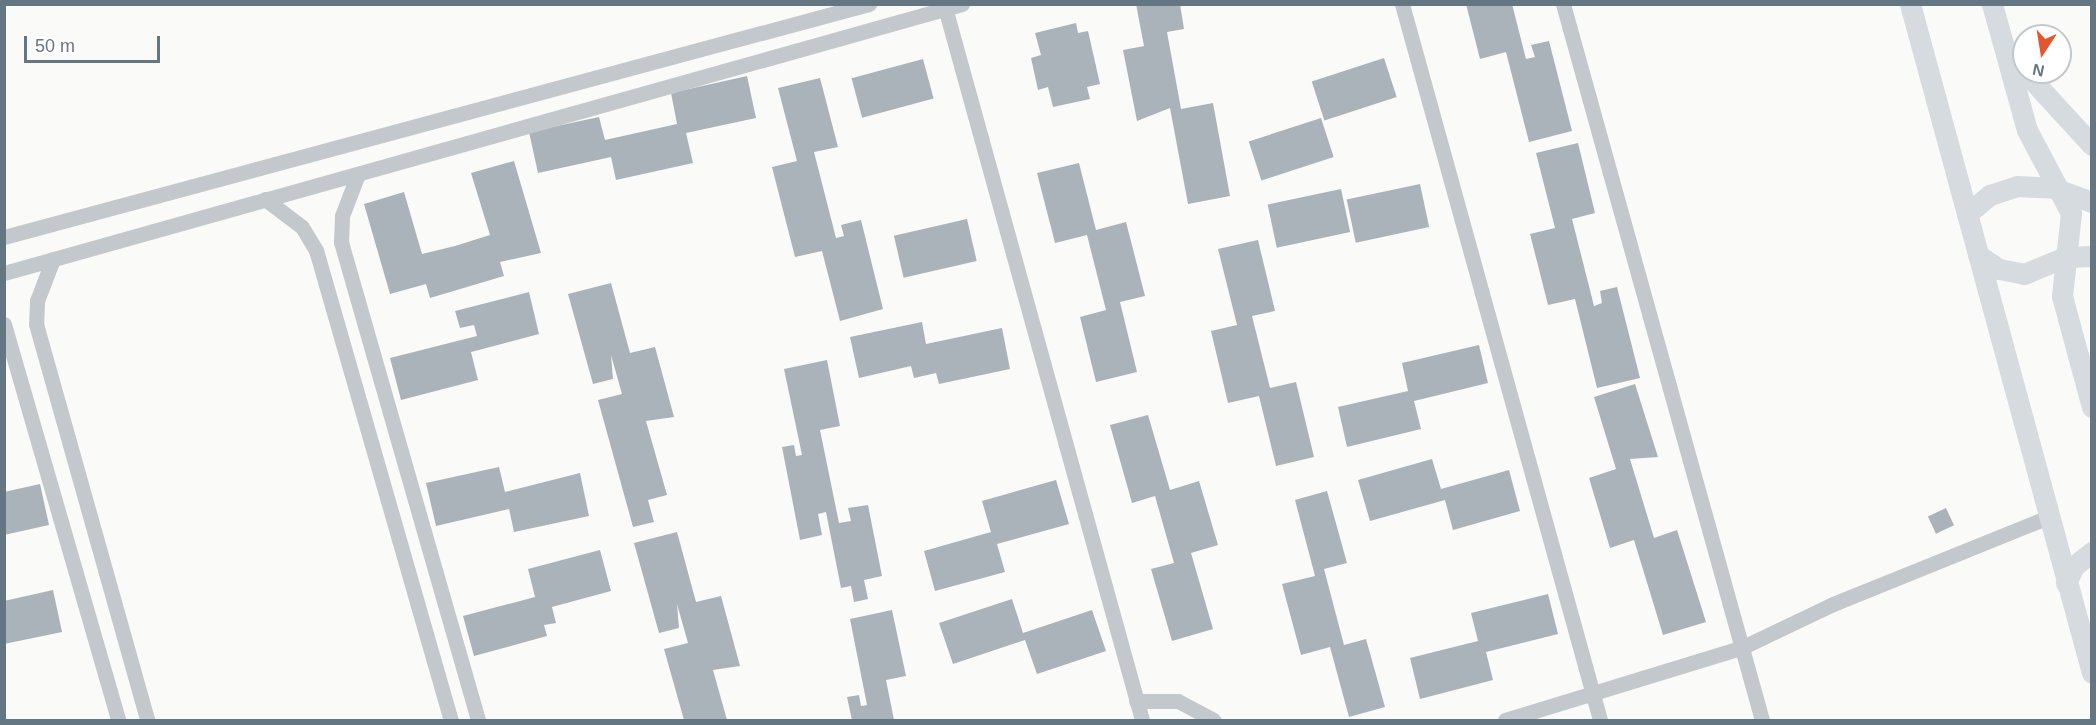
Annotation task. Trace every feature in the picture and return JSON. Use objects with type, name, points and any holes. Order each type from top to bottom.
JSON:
[{"type":"street","points":[[4,237],[869,4]]},
{"type":"street","points":[[4,273],[962,4]]},
{"type":"street","points":[[1402,4],[1600,720]]},
{"type":"street","points":[[1563,4],[1762,720]]},
{"type":"street","points":[[1910,4],[2091,673]]},
{"type":"street","points":[[1992,4],[2009,55],[2032,144],[2064,192],[2072,224],[2065,257],[2062,296],[2091,407]]},
{"type":"street","points":[[945,7],[1142,720]]},
{"type":"street","points":[[2009,55],[2012,58]]},
{"type":"street","points":[[2035,84],[2091,145]]},
{"type":"street","points":[[358,174],[342,216],[341,242],[478,720]]},
{"type":"street","points":[[1967,214],[1990,195],[2018,186],[2064,192],[2091,202]]},
{"type":"street","points":[[265,199],[302,227],[316,250],[451,720]]},
{"type":"street","points":[[1978,255],[1999,269],[2024,274],[2065,257],[2091,256]]},
{"type":"street","points":[[53,259],[37,301],[36,324],[147,720]]},
{"type":"street","points":[[4,324],[118,720]]},
{"type":"street","points":[[1505,720],[1593,696],[1741,648],[1833,603],[2048,517]]},
{"type":"street","points":[[2066,583],[2074,566],[2091,552]]},
{"type":"street","points":[[1136,701],[1178,701],[1213,720]]},
{"type":"building","points":[[1136,4],[1180,4],[1184,29],[1167,32],[1181,109],[1213,103],[1230,196],[1188,204],[1170,108],[1137,121],[1123,50],[1144,46]]},
{"type":"building","points":[[1466,4],[1512,4],[1526,59],[1535,57],[1531,45],[1549,41],[1572,131],[1529,142],[1506,52],[1480,59]]},
{"type":"building","points":[[1076,23],[1078,33],[1088,31],[1100,84],[1087,87],[1090,99],[1053,107],[1048,87],[1038,90],[1031,58],[1041,55],[1035,33]]},
{"type":"building","points":[[1384,58],[1397,97],[1324,120],[1312,81]]},
{"type":"building","points":[[923,59],[934,99],[862,118],[852,78]]},
{"type":"building","points":[[747,76],[756,118],[686,133],[693,163],[616,180],[611,157],[538,173],[529,132],[599,117],[605,140],[677,124],[671,93]]},
{"type":"building","points":[[820,78],[838,147],[814,152],[836,238],[844,236],[841,225],[861,220],[883,309],[840,321],[822,251],[795,257],[772,167],[797,161],[778,88]]},
{"type":"building","points":[[1321,118],[1334,157],[1261,180],[1249,141]]},
{"type":"building","points":[[1578,143],[1595,213],[1572,219],[1594,306],[1602,303],[1600,291],[1617,287],[1640,378],[1597,388],[1575,299],[1548,305],[1530,234],[1555,228],[1536,153]]},
{"type":"building","points":[[514,161],[541,253],[500,262],[504,276],[430,298],[426,284],[390,294],[364,204],[404,192],[422,254],[455,246],[490,235],[471,173]]},
{"type":"building","points":[[1079,163],[1096,230],[1126,222],[1145,296],[1120,302],[1137,372],[1096,382],[1080,317],[1106,310],[1087,235],[1055,243],[1037,173]]},
{"type":"building","points":[[1420,184],[1429,227],[1356,243],[1347,200]]},
{"type":"building","points":[[1341,189],[1350,232],[1277,248],[1268,205]]},
{"type":"building","points":[[967,219],[977,261],[904,278],[894,236]]},
{"type":"building","points":[[1258,240],[1275,311],[1252,316],[1270,388],[1296,382],[1314,457],[1276,466],[1259,396],[1228,403],[1211,331],[1237,325],[1218,249]]},
{"type":"building","points":[[611,283],[630,353],[655,347],[674,417],[646,421],[667,495],[648,500],[654,522],[633,527],[598,400],[622,394],[611,355],[613,379],[593,384],[568,294]]},
{"type":"building","points":[[529,292],[539,334],[471,352],[478,380],[401,400],[390,358],[477,336],[474,325],[460,328],[455,311]]},
{"type":"building","points":[[922,322],[926,344],[1002,328],[1010,369],[939,384],[936,373],[914,378],[911,366],[859,378],[850,337]]},
{"type":"building","points":[[1479,345],[1488,383],[1414,401],[1421,429],[1347,447],[1338,407],[1408,391],[1402,363]]},
{"type":"building","points":[[827,360],[840,426],[820,430],[839,523],[851,521],[848,508],[868,505],[882,576],[864,580],[868,599],[854,602],[851,586],[841,588],[826,512],[818,514],[822,535],[800,540],[782,447],[794,445],[796,456],[802,455],[784,369]]},
{"type":"building","points":[[1635,384],[1658,457],[1630,459],[1654,538],[1677,530],[1706,622],[1663,635],[1634,540],[1610,548],[1589,478],[1616,469],[1594,397]]},
{"type":"building","points":[[1148,415],[1170,490],[1199,481],[1218,545],[1191,553],[1213,629],[1172,641],[1151,569],[1174,563],[1155,496],[1132,503],[1110,425]]},
{"type":"building","points":[[1432,459],[1441,489],[1509,470],[1520,511],[1453,530],[1445,500],[1370,521],[1358,480]]},
{"type":"building","points":[[499,467],[505,492],[580,473],[589,516],[514,532],[509,509],[436,526],[426,483]]},
{"type":"building","points":[[1056,480],[1069,524],[997,544],[1005,572],[935,591],[924,551],[991,532],[982,501]]},
{"type":"building","points":[[40,484],[49,525],[4,535],[4,492]]},
{"type":"building","points":[[1327,491],[1347,563],[1324,569],[1344,645],[1366,639],[1385,707],[1349,717],[1330,647],[1301,655],[1282,584],[1315,576],[1295,500]]},
{"type":"building","points":[[1946,508],[1954,525],[1936,534],[1928,516]]},
{"type":"building","points":[[677,532],[696,602],[721,596],[740,666],[713,670],[727,720],[684,720],[664,649],[688,643],[677,604],[679,628],[659,633],[634,543]]},
{"type":"building","points":[[600,550],[611,591],[552,607],[556,623],[544,625],[547,636],[474,656],[463,616],[535,597],[528,569]]},
{"type":"building","points":[[53,590],[62,632],[4,644],[4,601]]},
{"type":"building","points":[[1548,594],[1558,634],[1486,652],[1493,680],[1420,699],[1410,658],[1478,641],[1471,613]]},
{"type":"building","points":[[1012,599],[1023,633],[1092,610],[1106,651],[1037,674],[1025,640],[953,664],[939,623]]},
{"type":"building","points":[[892,610],[906,676],[886,680],[894,720],[852,720],[847,697],[859,695],[861,706],[867,705],[850,619]]}]
